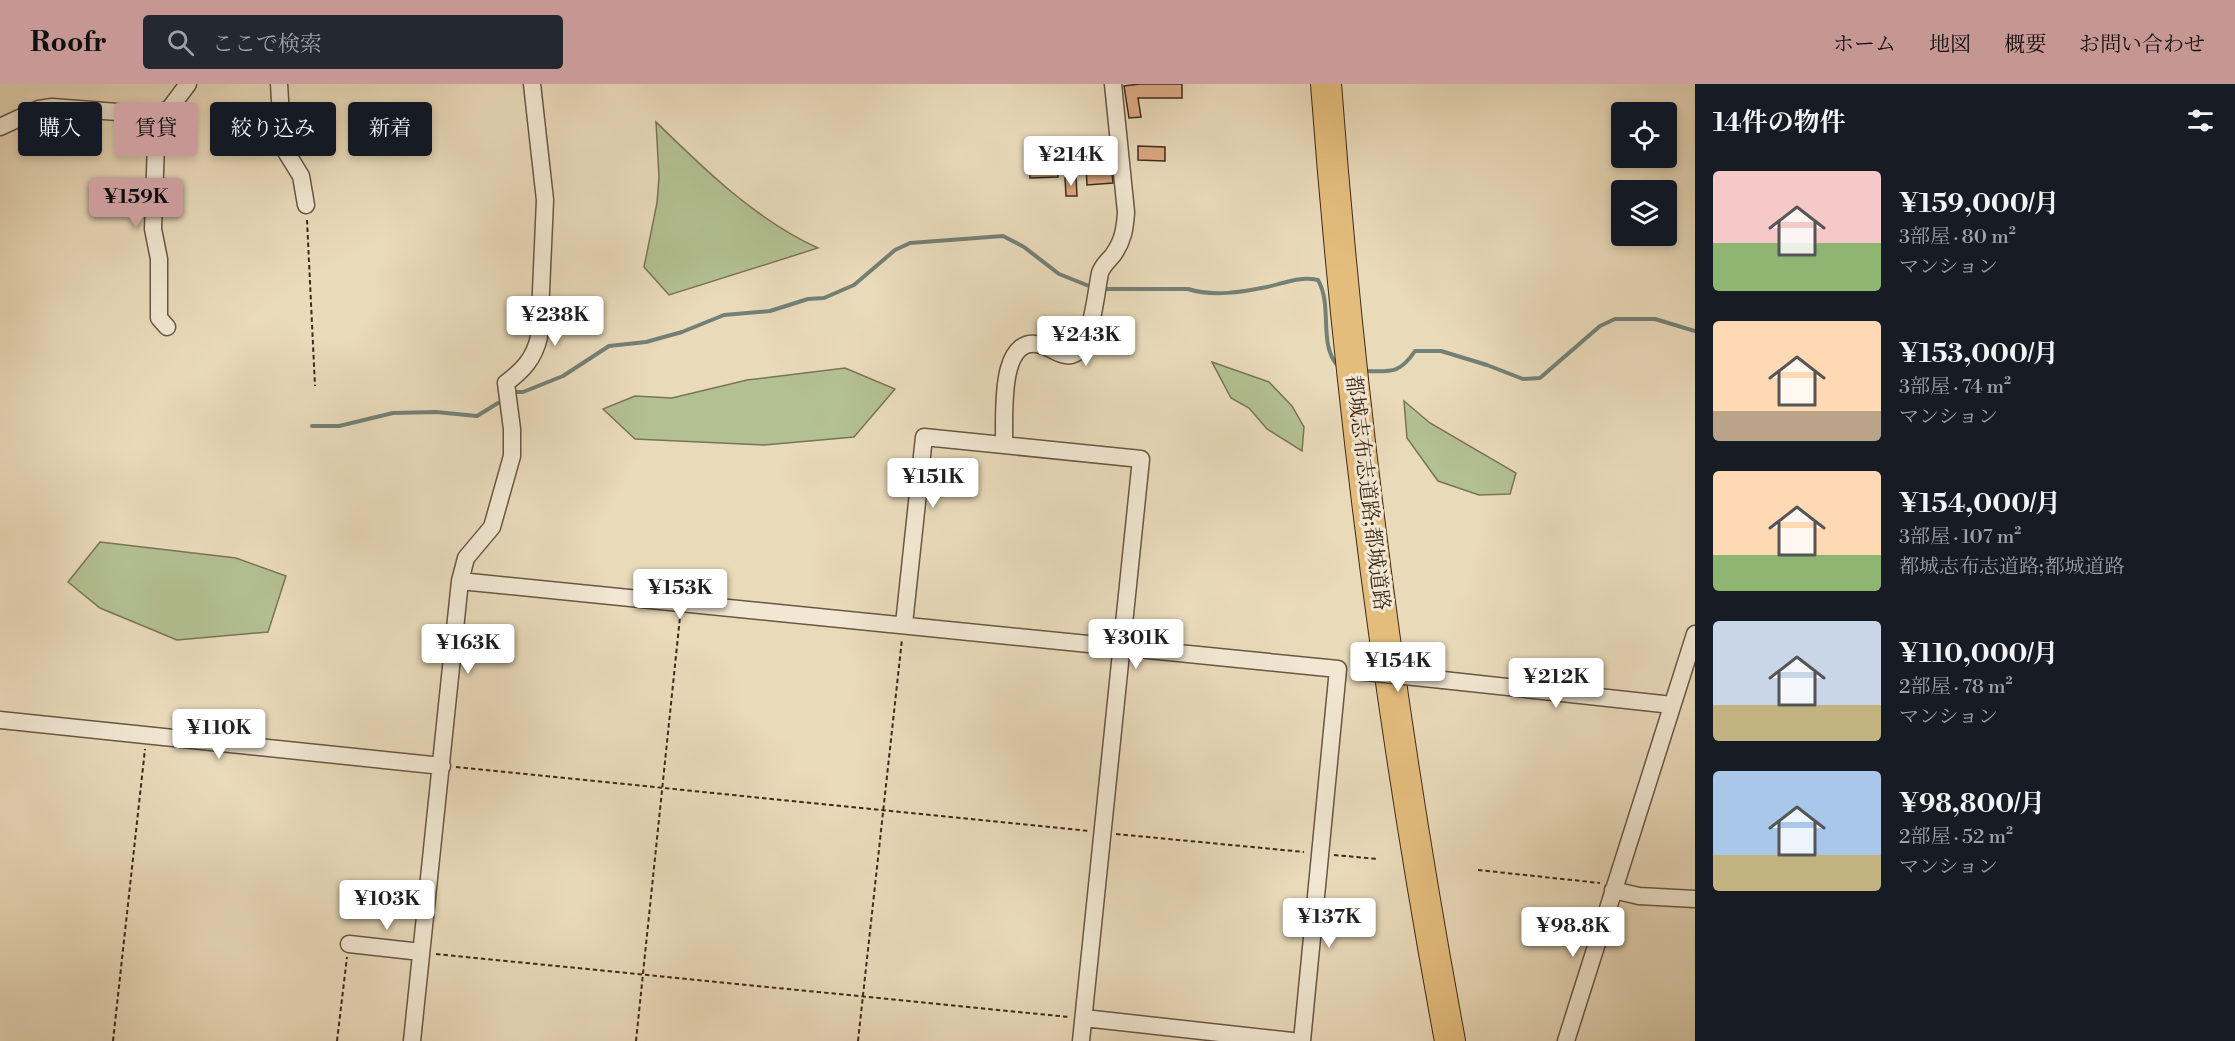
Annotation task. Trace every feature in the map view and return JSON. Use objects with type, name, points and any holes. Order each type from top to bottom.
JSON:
[{"type":"highway","name":"都城志布志道路;都城道路","points":[[1326,84],[1338,243],[1355,407],[1406,785],[1450,1041]]},
{"type":"street","points":[[174,102],[188,84]]},
{"type":"street","points":[[279,84],[283,147],[302,176],[306,205]]},
{"type":"street","points":[[412,1041],[460,581],[466,558],[492,527],[512,456],[512,429],[506,383],[524,369],[536,350],[539,337],[545,200],[532,84]]},
{"type":"street","points":[[1004,443],[1006,376],[1012,358],[1022,347],[1033,343],[1066,355],[1074,355],[1081,349],[1088,334],[1101,269],[1125,233],[1126,212],[1113,84]]},
{"type":"street","points":[[0,128],[39,109],[114,112]]},
{"type":"street","points":[[156,156],[153,229],[159,259],[159,318],[167,327]]},
{"type":"street","points":[[904,624],[924,436],[1141,459],[1081,1041]]},
{"type":"street","points":[[460,581],[1121,646],[1672,705]]},
{"type":"street","points":[[1566,1041],[1695,634]]},
{"type":"street","points":[[1302,1041],[1338,669]]},
{"type":"street","points":[[0,720],[442,766]]},
{"type":"street","points":[[1613,887],[1639,896],[1695,899]]},
{"type":"street","points":[[349,944],[421,952]]},
{"type":"street","points":[[1084,1018],[1292,1041]]},
{"type":"path","points":[[306,205],[315,386]]},
{"type":"path","points":[[636,1041],[682,603]]},
{"type":"path","points":[[858,1041],[904,624]]},
{"type":"path","points":[[113,1041],[146,735]]},
{"type":"path","points":[[442,766],[1378,859]]},
{"type":"path","points":[[1478,870],[1613,887]]},
{"type":"path","points":[[337,1041],[349,944]]},
{"type":"path","points":[[421,952],[643,976],[1084,1018]]},
{"type":"green space","points":[[656,122],[712,175],[752,208],[773,223],[818,248],[669,295],[644,267],[657,203],[659,177]]},
{"type":"green space","points":[[1212,362],[1269,382],[1292,406],[1304,427],[1302,451],[1267,429],[1249,408],[1231,398]]},
{"type":"green space","points":[[845,368],[895,389],[854,437],[764,445],[635,439],[603,409],[635,396],[672,398],[747,380]]},
{"type":"green space","points":[[1404,401],[1430,423],[1516,473],[1510,494],[1479,495],[1438,481],[1407,438]]},
{"type":"green space","points":[[100,542],[236,558],[286,576],[268,632],[177,640],[100,608],[68,582]]},
{"type":"building","points":[[1182,84],[1182,98],[1138,98],[1141,117],[1129,118],[1124,86]]},
{"type":"building","points":[[1138,146],[1165,147],[1165,161],[1138,160]]},
{"type":"building","points":[[1058,162],[1058,177],[1030,178],[1029,163]]},
{"type":"building","points":[[1111,165],[1113,183],[1087,185],[1086,167]]},
{"type":"building","points":[[1076,177],[1077,196],[1066,196],[1065,178]]},
{"type":"waterway","points":[[513,392],[523,392],[563,376],[609,346],[646,342],[682,332],[724,315],[770,311],[808,299],[824,298],[854,285],[895,250],[910,243],[1003,236],[1024,247],[1059,274],[1089,286]]},
{"type":"waterway","points":[[1103,289],[1188,289],[1207,293],[1228,293],[1298,279],[1318,280],[1325,301],[1329,347],[1338,366]]},
{"type":"waterway","points":[[1363,371],[1393,370],[1404,364],[1415,351],[1441,351],[1523,379],[1540,378],[1600,326],[1615,319],[1655,319],[1695,331]]},
{"type":"waterway","points":[[312,426],[339,426],[393,413],[436,412],[477,416],[498,403]]}]
